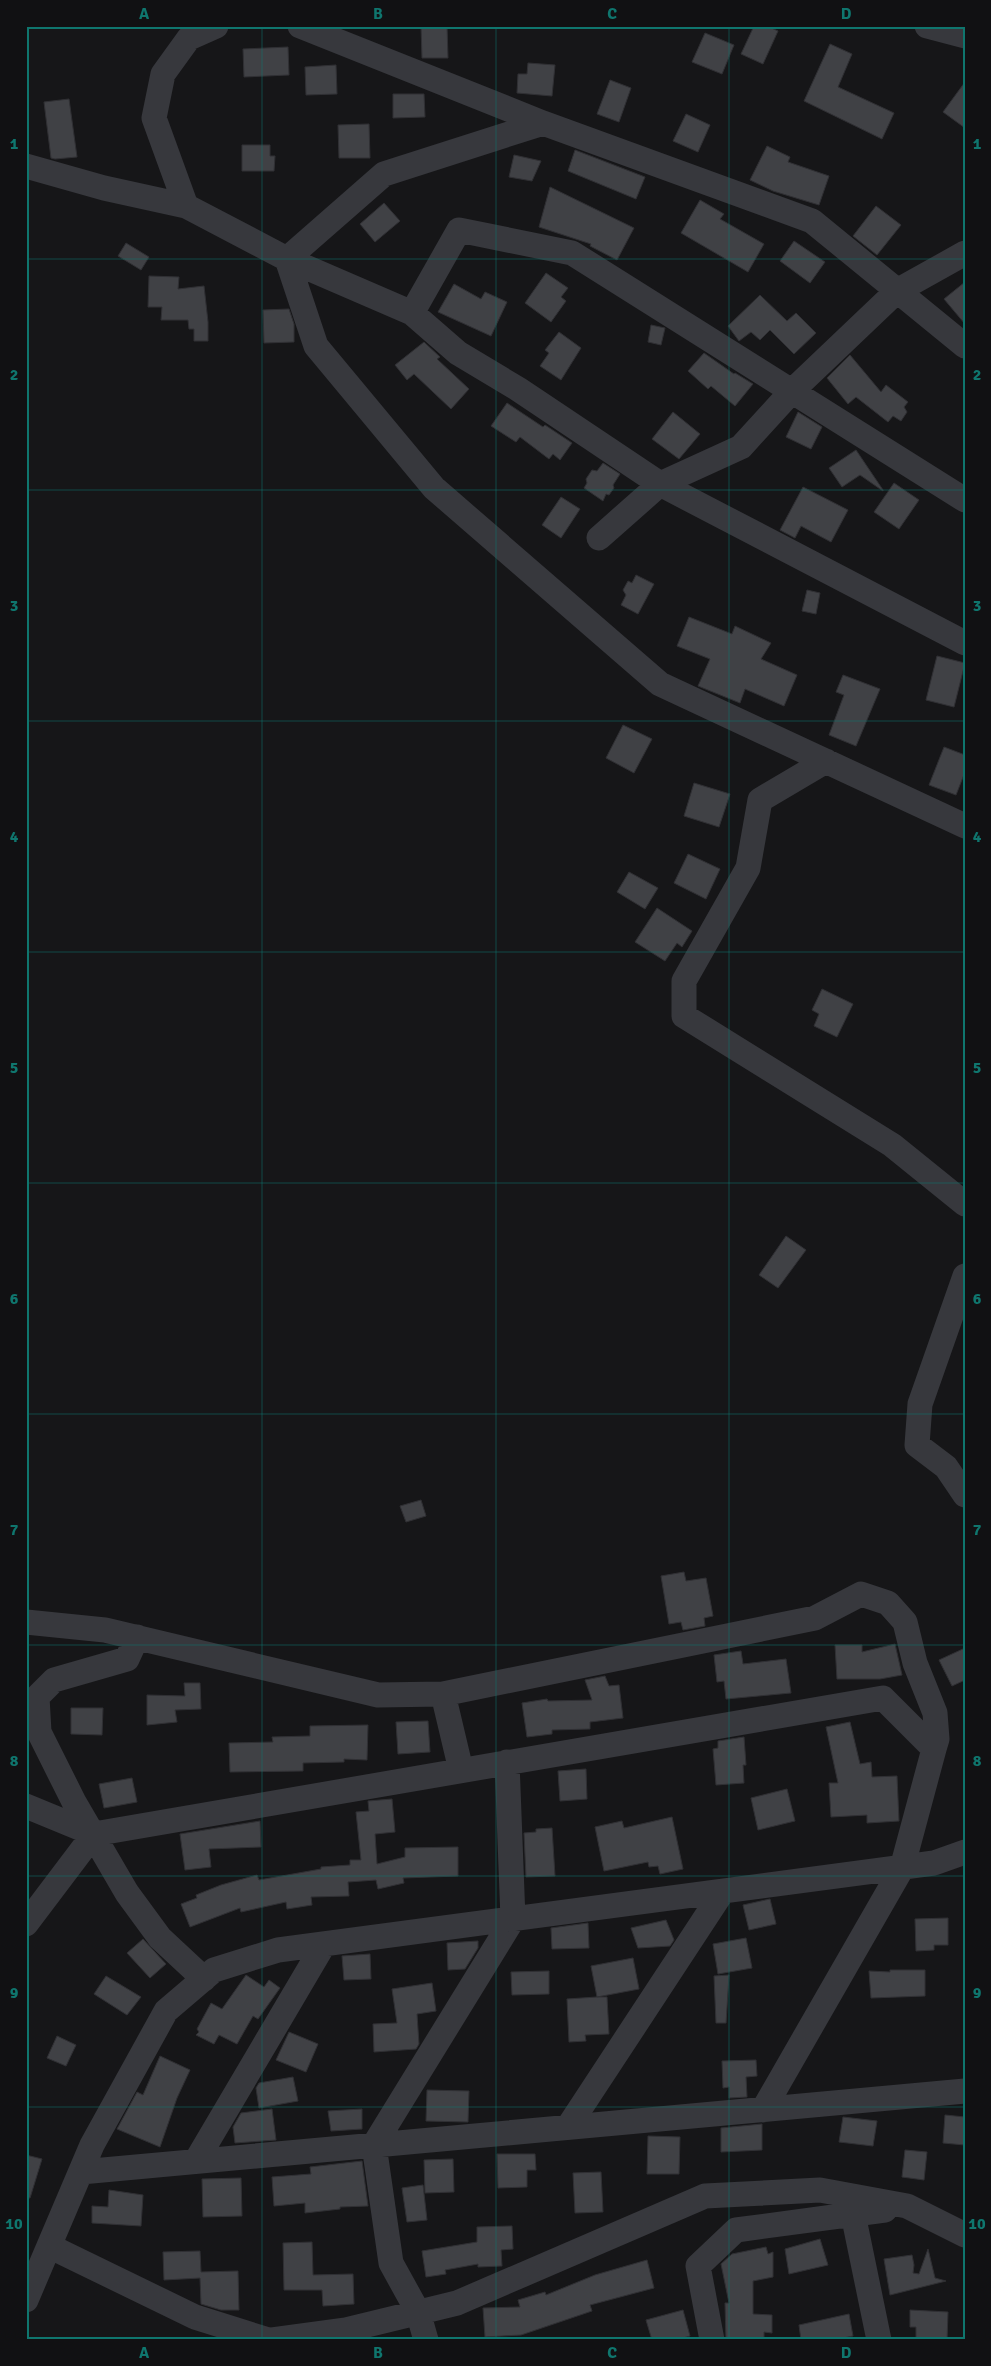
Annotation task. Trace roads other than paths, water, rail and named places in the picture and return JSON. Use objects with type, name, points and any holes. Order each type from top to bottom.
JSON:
[{"type":"street","points":[[186,206],[154,118],[162,74],[189,38],[216,26]]},
{"type":"street","points":[[300,26],[542,123],[812,221],[965,346]]},
{"type":"street","points":[[928,26],[965,36]]},
{"type":"street","points":[[287,259],[384,174],[542,123]]},
{"type":"street","points":[[26,166],[104,188],[186,206],[287,259],[412,313],[458,353],[518,389],[660,484],[965,643]]},
{"type":"street","points":[[412,313],[459,230],[572,253],[965,500]]},
{"type":"street","points":[[599,538],[660,484],[741,447],[792,391],[897,291],[965,253]]},
{"type":"street","points":[[287,259],[316,346],[434,488],[660,684],[965,826]]},
{"type":"street","points":[[826,762],[760,800],[748,868],[684,981],[684,1016],[892,1145],[965,1204]]},
{"type":"street","points":[[965,1276],[920,1404],[917,1445],[946,1467],[965,1495]]},
{"type":"street","points":[[26,1622],[105,1630],[378,1696],[443,1694],[815,1618],[861,1594],[888,1603],[905,1622],[915,1664],[935,1713],[937,1739],[902,1868],[763,2110]]},
{"type":"street","points":[[137,1637],[127,1659],[54,1680],[37,1697],[39,1732],[74,1802],[127,1893],[160,1938],[204,1979]]},
{"type":"street","points":[[443,1694],[460,1770]]},
{"type":"street","points":[[26,1806],[94,1834],[883,1698],[934,1749]]},
{"type":"street","points":[[426,2340],[418,2312],[392,2263],[374,2145],[513,1919],[507,1762]]},
{"type":"street","points":[[26,1924],[94,1834]]},
{"type":"street","points":[[26,2300],[92,2145],[166,2011],[214,1970],[278,1950],[902,1868],[934,1863],[965,1852]]},
{"type":"street","points":[[568,2127],[723,1891]]},
{"type":"street","points":[[196,2161],[324,1944]]},
{"type":"street","points":[[80,2172],[965,2091]]},
{"type":"street","points":[[49,2246],[195,2317],[270,2340],[346,2330],[457,2303],[705,2196],[820,2190],[907,2206],[965,2235]]},
{"type":"street","points":[[712,2340],[698,2266],[736,2230],[907,2206]]},
{"type":"street","points":[[853,2214],[879,2340]]}]
